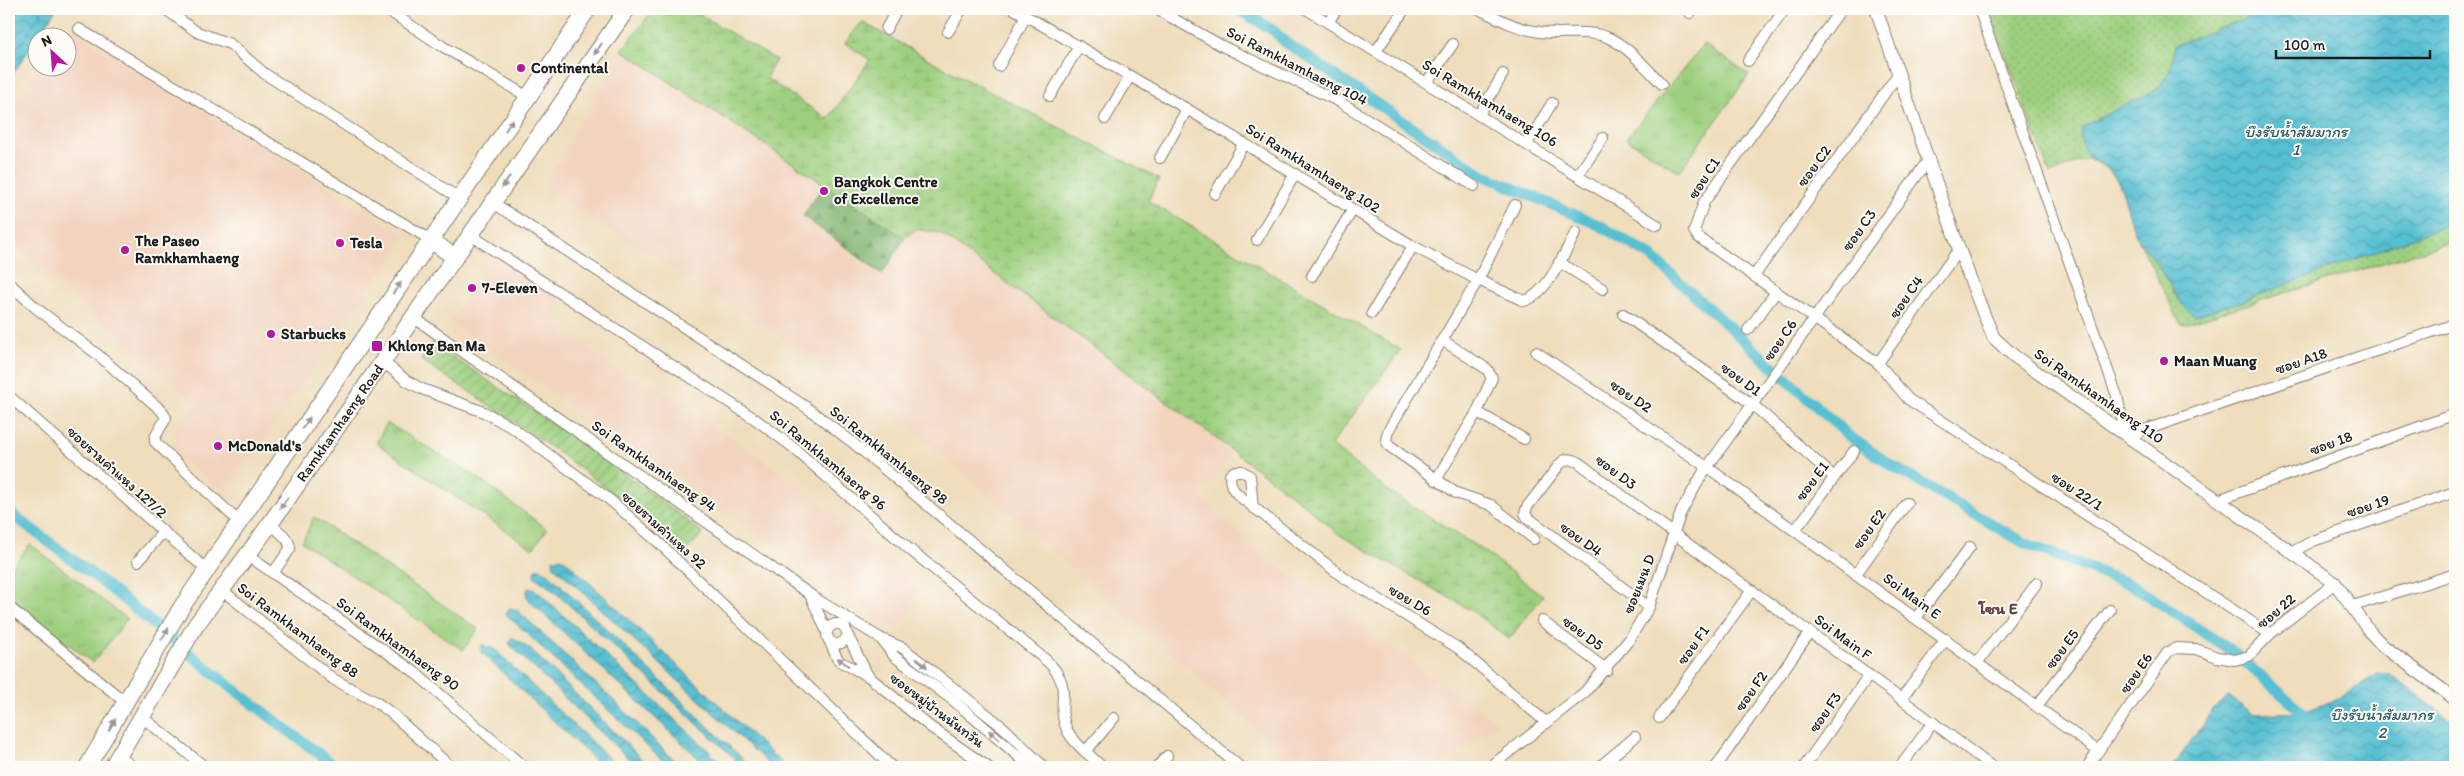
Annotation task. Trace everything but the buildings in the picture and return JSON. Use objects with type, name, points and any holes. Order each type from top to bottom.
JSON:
[{"type":"main road","name":"Ramkhamhaeng Road","points":[[87,767],[148,660],[181,608],[588,9]]},
{"type":"main road","name":"Ramkhamhaeng Road","points":[[115,761],[196,625],[270,524],[626,9]]},
{"type":"main road","points":[[431,240],[454,257]]},
{"type":"street","points":[[165,9],[197,32],[230,44],[266,74],[459,198]]},
{"type":"street","points":[[386,9],[442,46],[528,97]]},
{"type":"street","points":[[886,28],[897,9]]},
{"type":"street","points":[[948,32],[962,9]]},
{"type":"street","name":"Soi Ramkhamhaeng 102","points":[[1014,9],[1187,109],[1295,174],[1352,211],[1413,246],[1478,280],[1524,301],[1532,300],[1543,290],[1576,232]]},
{"type":"street","name":"Soi Ramkhamhaeng 104","points":[[1156,9],[1224,47],[1340,102],[1474,186]]},
{"type":"street","name":"Soi Ramkhamhaeng 106","points":[[1306,9],[1658,225]]},
{"type":"street","points":[[1328,22],[1337,9]]},
{"type":"street","points":[[1479,9],[1517,28],[1541,32],[1590,34],[1607,37],[1622,46],[1662,84]]},
{"type":"street","points":[[1748,61],[1785,9]]},
{"type":"street","name":"ซอย C1","points":[[1841,9],[1704,202],[1694,231],[1698,237],[1878,363]]},
{"type":"street","name":"Soi Ramkhamhaeng 110","points":[[1876,9],[1929,159],[1958,249],[1994,338],[2014,356],[2335,583],[2370,632],[2382,645],[2455,699]]},
{"type":"street","points":[[1979,9],[2118,396],[2128,437]]},
{"type":"street","points":[[1376,51],[1402,13]]},
{"type":"street","points":[[999,66],[1026,16]]},
{"type":"street","points":[[79,29],[431,240]]},
{"type":"street","points":[[1427,82],[1453,44]]},
{"type":"street","points":[[1050,96],[1079,46]]},
{"type":"street","name":"ซอย C2","points":[[1754,276],[1899,73]]},
{"type":"street","points":[[1479,115],[1503,74]]},
{"type":"street","points":[[1105,119],[1130,76]]},
{"type":"street","points":[[1527,144],[1552,103]]},
{"type":"street","points":[[1160,158],[1187,109]]},
{"type":"street","points":[[1578,175],[1602,138]]},
{"type":"street","points":[[1215,194],[1244,143]]},
{"type":"street","name":"ซอย C3","points":[[1813,318],[1929,159]]},
{"type":"street","points":[[1257,240],[1295,174]]},
{"type":"street","name":"Soi Ramkhamhaeng 98","points":[[492,202],[806,408],[852,442],[1240,767]]},
{"type":"street","points":[[1515,205],[1478,280],[1388,431],[1386,440],[1389,446],[1436,480],[1456,493],[1491,505],[1534,539]]},
{"type":"street","points":[[1312,276],[1352,211]]},
{"type":"street","name":"Soi Ramkhamhaeng 96","points":[[469,234],[755,419],[790,445],[908,548],[1047,661],[1061,677],[1063,718],[1067,729],[1086,752],[1102,767]]},
{"type":"street","points":[[1372,313],[1413,246]]},
{"type":"street","name":"ซอย C4","points":[[1878,363],[1958,249]]},
{"type":"street","points":[[1559,262],[1603,289]]},
{"type":"street","points":[[9,282],[36,308],[97,354],[162,411],[166,418],[154,437],[155,442],[239,522]]},
{"type":"street","points":[[1748,330],[1776,292]]},
{"type":"street","name":"ซอย D1","points":[[1622,314],[1752,404],[1834,477]]},
{"type":"street","name":"Soi Ramkhamhaeng 94","points":[[413,317],[825,604],[880,638],[903,648],[1004,728],[1044,767]]},
{"type":"street","name":"ซอย C6","points":[[1771,378],[1813,318]]},
{"type":"street","name":"ซอย A18","points":[[2128,437],[2455,324]]},
{"type":"street","points":[[1436,480],[1477,412],[1490,384],[1491,373],[1442,340]]},
{"type":"street","name":"ซอย D2","points":[[1536,352],[1707,466]]},
{"type":"street","name":"ซอยรามคําแหง 92","points":[[383,362],[407,381],[484,412],[513,428],[610,500],[658,542],[892,767]]},
{"type":"street","name":"ซอย 22/1","points":[[1878,363],[1908,399],[2270,634]]},
{"type":"street","name":"ซอยเมน D","points":[[1490,767],[1585,692],[1606,670],[1629,640],[1649,607],[1681,512],[1707,466],[1771,378]]},
{"type":"street","name":"ซอยรามคำแหง 127/2","points":[[10,398],[207,570]]},
{"type":"street","points":[[1477,412],[1524,439]]},
{"type":"street","name":"ซอย 18","points":[[2218,500],[2455,414]]},
{"type":"street","name":"ซอย E1","points":[[1796,530],[1854,452]]},
{"type":"street","name":"ซอย D3","points":[[1543,485],[1560,464],[1571,458],[1674,535]]},
{"type":"street","name":"Soi Main E","points":[[1707,466],[2098,751]]},
{"type":"street","name":"ซอย D4","points":[[1543,485],[1527,506],[1525,512],[1527,517],[1649,607]]},
{"type":"street","name":"ซอย 19","points":[[2292,552],[2313,541],[2455,492]]},
{"type":"street","name":"ซอย E2","points":[[1856,574],[1907,503]]},
{"type":"street","name":"ซอย D6","points":[[1253,508],[1343,576],[1458,648],[1547,723]]},
{"type":"street","points":[[270,524],[290,545],[290,549],[273,573]]},
{"type":"street","points":[[138,561],[162,532]]},
{"type":"street","name":"Soi Main F","points":[[1674,535],[1902,698],[1992,767]]},
{"type":"street","points":[[1916,618],[1970,548]]},
{"type":"street","name":"Soi Ramkhamhaeng 90","points":[[247,555],[412,670],[524,767]]},
{"type":"street","points":[[2353,606],[2455,574]]},
{"type":"street","name":"ซอย 22","points":[[2235,660],[2248,656],[2270,634],[2335,583]]},
{"type":"street","points":[[1977,663],[2037,584]]},
{"type":"street","name":"Soi Ramkhamhaeng 88","points":[[222,590],[333,679],[376,702],[391,713],[451,767]]},
{"type":"street","name":"ซอย F1","points":[[1659,718],[1752,590]]},
{"type":"street","name":"ซอยหมู่บ้านนันทวัน","points":[[809,593],[837,658],[868,676],[929,726],[988,767]]},
{"type":"street","name":"ซอยหมู่บ้านนันทวัน","points":[[825,604],[847,634],[868,676]]},
{"type":"street","points":[[9,607],[125,702]]},
{"type":"street","name":"ซอย E5","points":[[2037,706],[2110,610]]},
{"type":"street","name":"ซอย D5","points":[[1542,621],[1606,670]]},
{"type":"street","points":[[841,625],[833,625],[828,635],[833,643],[841,643],[847,634]]},
{"type":"street","name":"ซอย F2","points":[[1721,765],[1810,632]]},
{"type":"street","name":"Soi Ramkhamhaeng 94","points":[[880,638],[894,656],[954,701],[1031,767]]},
{"type":"street","points":[[1902,698],[1946,640]]},
{"type":"street","name":"ซอย E6","points":[[2087,767],[2168,652],[2176,648],[2196,649],[2217,657],[2235,660]]},
{"type":"street","name":"ซอย F3","points":[[1804,767],[1869,675]]},
{"type":"street","points":[[142,716],[205,767]]},
{"type":"street","points":[[1086,752],[1114,718]]},
{"type":"street","points":[[1900,767],[1933,722]]},
{"type":"street","points":[[1599,767],[1635,737]]},
{"type":"street","points":[[1157,767],[1167,756]]},
{"type":"street","points":[[115,761],[133,767]]},
{"type":"shaded area","points":[[78,34],[406,236],[227,494],[175,454],[175,429],[195,404],[9,238],[9,111],[32,78],[78,78]]},
{"type":"shaded area","points":[[622,50],[824,184],[803,216],[882,273],[905,238],[916,229],[940,233],[1234,451],[1200,498],[1269,560],[1498,723],[1440,767],[1266,767],[1280,749],[874,396],[543,187]]},
{"type":"shaded area","points":[[501,248],[570,293],[552,322],[617,369],[660,389],[800,486],[922,591],[897,630],[450,322]]},
{"type":"green space","points":[[654,9],[691,9],[776,60],[766,78],[828,119],[870,60],[845,43],[862,22],[948,70],[1159,179],[1148,201],[1401,350],[1331,445],[1391,493],[1484,551],[1543,596],[1509,639],[1472,611],[1338,534],[1300,501],[940,233],[916,229],[905,238],[622,50]]},
{"type":"green space","name":"บึงรับน้ำสัมมากร 1","points":[[1988,9],[2455,9],[2455,241],[2181,325],[2135,233],[2120,184],[2108,168],[2087,158],[2050,174]]},
{"type":"green space","points":[[1704,44],[1749,75],[1679,172],[1626,139]]},
{"type":"green space","points":[[824,184],[905,238],[882,274],[803,216]]},
{"type":"green space","points":[[432,343],[603,459],[703,533],[683,554],[653,526],[589,475],[523,428],[421,360]]},
{"type":"green space","points":[[387,423],[475,476],[547,529],[533,549],[376,443]]},
{"type":"green space","points":[[314,517],[478,629],[463,650],[302,542]]},
{"type":"green space","points":[[30,544],[127,619],[93,663],[9,598],[9,571]]},
{"type":"water","points":[[9,9],[56,9],[43,28],[28,28],[28,51],[9,80]]},
{"type":"water","name":"บึงรับน้ำสัมมากร 1","points":[[2272,9],[2455,9],[2455,52],[2452,55],[2455,68],[2455,222],[2240,302],[2194,316],[2179,299],[2137,237],[2116,178],[2103,165],[2086,154],[2081,140],[2081,127],[2158,89],[2170,70],[2175,45]]},
{"type":"water","points":[[560,558],[565,560],[786,767],[772,767],[554,566],[553,559]]},
{"type":"water","points":[[536,569],[542,569],[551,576],[751,767],[744,767],[554,591],[534,576]]},
{"type":"water","points":[[528,588],[536,590],[726,767],[708,767],[532,603],[526,596]]},
{"type":"water","points":[[510,608],[517,610],[625,711],[681,767],[669,767],[506,614]]},
{"type":"water","points":[[512,637],[530,649],[650,767],[637,767],[509,644]]},
{"type":"water","points":[[482,645],[494,649],[618,767],[602,767],[481,652]]},
{"type":"water","name":"บึงรับน้ำสัมมากร 2","points":[[2377,674],[2390,674],[2455,724],[2455,767],[2173,767],[2214,708],[2228,696],[2254,714],[2304,712],[2344,696]]},
{"type":"waterway","points":[[1237,9],[1274,31],[1285,42],[1483,175],[1601,226],[1651,256],[1849,436],[1889,464],[2024,543],[2132,585],[2232,651],[2307,716],[2308,724]]},
{"type":"waterway","name":"Khlong Ban Ma","points":[[9,512],[105,584],[218,677],[336,767]]},
{"type":"ferry route","points":[[9,63],[43,9]]},
{"type":"place","name":"Continental","points":[[521,68]]},
{"type":"place","name":"Bangkok Centre of Excellence","points":[[824,191]]},
{"type":"place","name":"Tesla","points":[[340,243]]},
{"type":"place","name":"The Paseo Ramkhamhaeng","points":[[125,250]]},
{"type":"place","name":"7-Eleven","points":[[472,288]]},
{"type":"place","name":"Starbucks","points":[[271,334]]},
{"type":"place","name":"Khlong Ban Ma","points":[[377,346]]},
{"type":"place","name":"Maan Muang","points":[[2164,361]]},
{"type":"place","name":"McDonald's","points":[[218,446]]},
{"type":"district","name":"โซน E","points":[[1998,608]]}]
